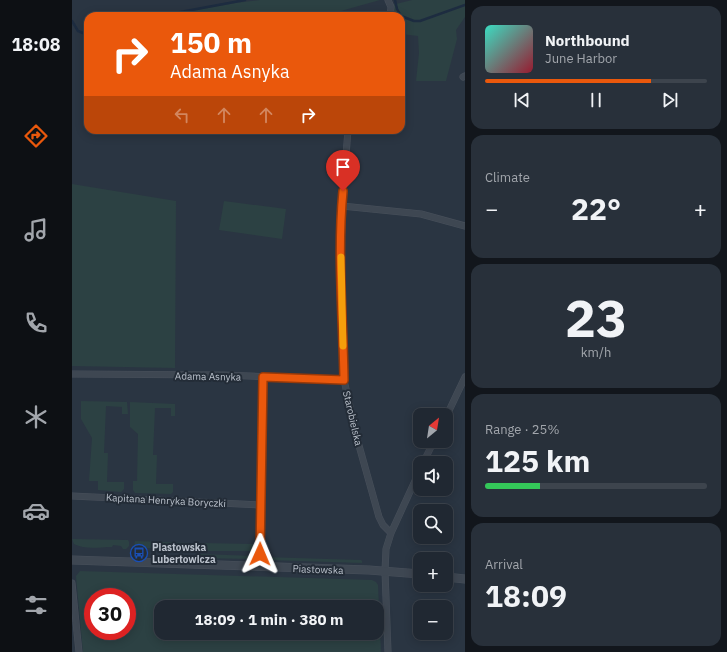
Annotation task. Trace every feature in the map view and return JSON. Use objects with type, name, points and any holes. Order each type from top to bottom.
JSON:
[{"type":"street","points":[[388,0],[391,7],[390,12]]},
{"type":"street","name":"Starobielska","points":[[348,134],[342,206],[341,265],[344,380],[358,442],[379,517],[383,525],[391,533]]},
{"type":"street","points":[[342,206],[421,214],[465,226]]},
{"type":"street","name":"Adama Asnyka","points":[[72,374],[263,377],[344,380]]},
{"type":"street","points":[[260,567],[263,377]]},
{"type":"street","points":[[450,408],[465,378]]},
{"type":"street","points":[[388,652],[385,571],[386,549],[391,533],[413,485]]},
{"type":"street","name":"Kapitana Henryka Boryczki","points":[[72,496],[260,504]]},
{"type":"street","name":"Piastowska","points":[[72,560],[385,571],[413,573]]},
{"type":"street","points":[[453,578],[465,579]]},
{"type":"street","points":[[72,583],[79,652]]},
{"type":"green space","points":[[260,0],[380,0],[337,12],[187,12]]},
{"type":"green space","points":[[412,0],[465,0],[465,17],[456,30],[457,39],[446,81],[416,81],[419,53],[418,36],[405,34],[405,12],[392,12],[392,5]]},
{"type":"green space","points":[[72,184],[176,201],[175,368],[72,366]]},
{"type":"green space","points":[[224,201],[286,209],[282,239],[219,230]]},
{"type":"green space","points":[[81,401],[127,402],[128,414],[122,414],[122,407],[106,406],[104,453],[108,453],[107,482],[124,482],[124,489],[121,492],[98,490],[98,481],[89,481],[92,438],[81,419]]},
{"type":"green space","points":[[130,402],[175,404],[175,416],[171,416],[171,408],[155,408],[153,455],[157,455],[156,484],[173,484],[173,492],[171,494],[135,493],[133,490],[133,481],[137,481],[138,434],[130,427]]},
{"type":"green space","points":[[72,539],[128,540],[129,546],[126,549],[123,549],[121,546],[113,545],[112,547],[87,548],[74,544]]},
{"type":"green space","points":[[135,541],[190,543],[191,548],[136,548],[134,546]]},
{"type":"green space","points":[[200,543],[253,544],[254,551],[196,551],[195,545]]},
{"type":"green space","points":[[200,554],[255,556],[251,559],[199,558]]},
{"type":"green space","points":[[263,557],[361,560],[362,563],[268,560]]},
{"type":"green space","points":[[80,571],[372,580],[378,585],[379,600],[154,600],[154,640],[380,640],[381,652],[83,652],[76,576]]},
{"type":"waterway","points":[[180,12],[245,0]]},
{"type":"waterway","points":[[395,0],[399,12]]},
{"type":"waterway","points":[[405,18],[414,21],[420,21],[465,5]]},
{"type":"waterway","points":[[72,21],[78,31],[84,33]]},
{"type":"slow traffic","points":[[341,257],[343,346]]},
{"type":"place","name":"Piastowska Lubertowicza","points":[[139,553]]},
{"type":"route","points":[[260,554],[263,377],[344,380],[341,265],[343,191]]}]
